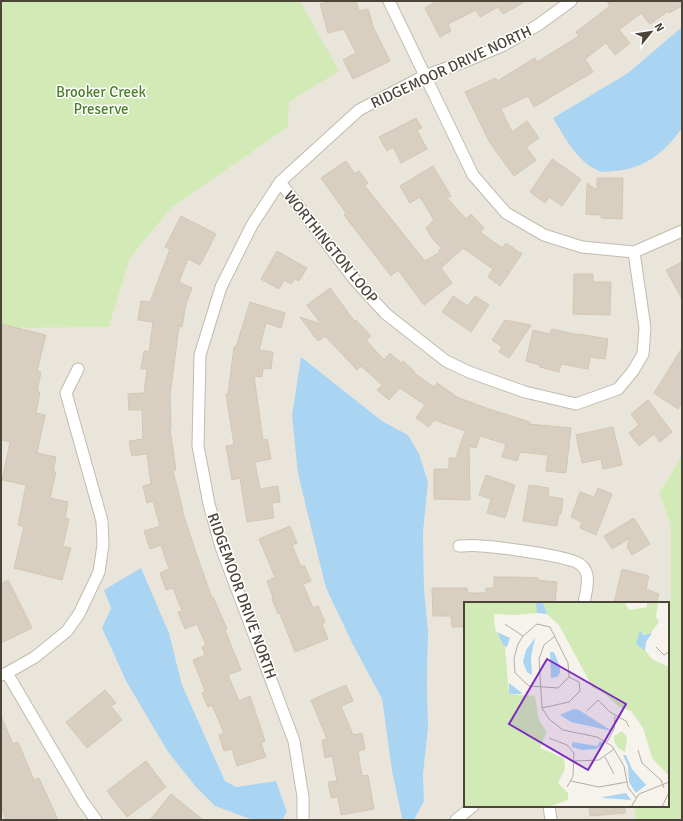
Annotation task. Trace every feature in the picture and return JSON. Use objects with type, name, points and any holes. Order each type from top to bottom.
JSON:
[{"type":"street","points":[[389,1],[473,175],[506,213],[544,235],[582,247],[634,252],[682,231]]},
{"type":"street","name":"RIDGEMOOR DRIVE NORTH","points":[[303,820],[303,797],[294,741],[221,547],[209,504],[198,446],[200,355],[221,286],[252,225],[280,182],[359,110],[424,76],[464,62],[504,45],[538,25],[571,1]]},
{"type":"street","name":"WORTHINGTON LOOP","points":[[280,182],[354,280],[386,314],[446,361],[470,372],[525,392],[576,404],[618,389],[633,371],[642,354],[645,328],[634,252]]},
{"type":"street","points":[[78,369],[66,393],[102,521],[103,545],[99,572],[79,614],[67,631],[35,657],[4,674],[83,802],[96,820]]},
{"type":"street","points":[[459,546],[480,546],[564,558],[578,562],[586,571],[588,580],[584,602]]},
{"type":"street","points":[[456,820],[472,807]]},
{"type":"street","points":[[549,807],[551,820]]},
{"type":"shaded area","points":[[292,1],[682,1],[682,27],[628,73],[553,118],[674,139],[682,128],[682,456],[659,493],[671,526],[671,594],[669,608],[669,602],[464,602],[464,807],[634,807],[636,820],[414,820],[424,801],[423,775],[428,728],[428,631],[424,589],[423,533],[428,482],[408,435],[382,421],[301,358],[292,415],[326,588],[352,643],[382,699],[392,771],[402,817],[404,820],[282,820],[287,812],[276,781],[236,787],[225,781],[182,685],[169,633],[111,608],[102,628],[126,681],[168,752],[196,787],[215,806],[253,820],[1,820],[1,328],[109,326],[130,258],[171,208],[288,127]]},
{"type":"green space","name":"Brooker Creek Preserve","points":[[1,1],[300,1],[339,71],[289,102],[288,127],[171,208],[130,258],[109,327],[1,328]]},
{"type":"green space","points":[[682,456],[682,820],[636,820],[634,807],[669,807],[669,607],[671,594],[671,526],[659,493]]},
{"type":"water","points":[[682,27],[682,128],[669,145],[645,163],[625,170],[606,172],[601,172],[591,167],[572,148],[553,118],[628,73]]},
{"type":"water","points":[[301,357],[382,421],[408,435],[419,454],[428,482],[423,533],[424,589],[428,631],[428,728],[423,775],[424,801],[414,820],[404,820],[402,818],[392,771],[382,699],[352,643],[326,588],[298,474],[292,415]]},
{"type":"water","points":[[141,568],[169,633],[182,685],[225,781],[236,787],[276,781],[287,812],[282,820],[253,820],[215,806],[196,787],[168,752],[126,681],[102,628],[111,608],[104,590]]},
{"type":"building","points":[[332,1],[356,1],[359,11],[368,9],[374,29],[390,61],[353,79],[343,60],[356,53],[344,29],[328,33],[320,4]]},
{"type":"building","points":[[437,1],[526,1],[503,14],[498,7],[480,17],[476,10],[448,24],[451,31],[440,37],[425,8]]},
{"type":"building","points":[[607,1],[682,1],[682,6],[669,13],[668,11],[650,24],[641,13],[619,30],[630,43],[615,55],[606,43],[585,59],[593,72],[534,107],[528,96],[501,109],[512,132],[527,121],[539,138],[526,147],[536,160],[514,176],[490,143],[465,92],[496,78],[497,81],[535,58],[537,62],[579,36],[576,32],[610,6]]},
{"type":"building","points":[[416,118],[422,128],[417,130],[427,149],[401,163],[393,147],[387,151],[379,137]]},
{"type":"building","points":[[552,159],[581,179],[562,206],[549,197],[545,203],[530,192]]},
{"type":"building","points":[[346,161],[355,174],[359,171],[368,183],[365,186],[425,261],[440,252],[439,250],[441,248],[426,228],[434,220],[420,197],[410,203],[400,186],[433,166],[451,196],[447,198],[466,219],[471,214],[484,228],[480,232],[502,248],[506,243],[522,254],[500,286],[488,277],[493,269],[463,248],[441,268],[452,283],[424,305],[398,270],[391,276],[344,215],[346,213],[321,178]]},
{"type":"building","points":[[597,178],[623,178],[622,219],[601,218],[601,215],[586,214],[587,183],[597,190]]},
{"type":"building","points":[[181,216],[216,234],[200,265],[188,259],[179,282],[192,288],[186,304],[182,327],[179,326],[170,395],[170,429],[176,470],[173,471],[182,510],[196,553],[212,598],[213,597],[227,629],[225,630],[241,670],[228,675],[239,701],[250,696],[265,741],[261,743],[266,757],[237,766],[232,749],[224,751],[219,735],[224,733],[212,705],[208,707],[202,693],[205,691],[193,660],[205,655],[202,647],[206,645],[197,624],[185,629],[178,612],[182,611],[173,588],[166,590],[160,573],[169,569],[161,545],[150,549],[144,531],[160,526],[153,501],[147,503],[143,486],[151,484],[147,454],[132,456],[129,441],[143,439],[142,410],[129,410],[128,394],[144,393],[147,369],[141,369],[144,351],[149,352],[153,322],[138,320],[141,301],[150,302],[170,249],[165,247]]},
{"type":"building","points":[[277,251],[307,268],[299,281],[295,279],[291,284],[284,280],[279,289],[261,279]]},
{"type":"building","points":[[682,262],[682,299],[666,270]]},
{"type":"building","points":[[574,274],[593,274],[593,282],[611,282],[610,315],[573,314]]},
{"type":"building","points":[[330,288],[355,322],[356,320],[371,336],[366,340],[384,360],[390,353],[401,363],[403,361],[415,372],[414,373],[434,387],[437,383],[457,397],[530,422],[529,424],[571,428],[566,473],[546,471],[548,455],[520,452],[517,461],[502,457],[506,444],[480,436],[476,448],[469,446],[470,500],[434,499],[434,469],[449,469],[449,458],[456,458],[465,431],[434,420],[429,427],[416,418],[425,405],[400,388],[389,400],[377,390],[382,385],[361,366],[357,370],[325,336],[318,341],[300,317],[321,324],[307,305]]},
{"type":"building","points":[[453,296],[468,306],[475,296],[489,305],[471,332],[442,312]]},
{"type":"building","points":[[250,302],[285,313],[281,328],[266,323],[259,350],[273,352],[271,369],[263,368],[262,377],[254,376],[263,440],[267,439],[271,459],[255,462],[260,489],[278,486],[280,502],[272,503],[274,518],[247,522],[240,478],[232,480],[226,446],[234,445],[226,394],[228,394],[234,347],[236,347]]},
{"type":"building","points":[[505,320],[531,325],[509,358],[499,352],[502,347],[492,340]]},
{"type":"building","points":[[1,324],[46,335],[37,371],[41,372],[37,392],[40,392],[36,413],[45,415],[37,453],[56,457],[53,472],[56,472],[50,498],[68,502],[65,518],[69,519],[63,546],[71,548],[62,580],[14,568],[24,527],[18,525],[26,485],[2,480],[10,442],[1,440]]},
{"type":"building","points":[[552,329],[608,339],[605,359],[590,357],[588,369],[561,364],[559,372],[540,367],[540,365],[526,361],[533,330],[550,334]]},
{"type":"building","points":[[682,348],[682,403],[678,409],[654,393]]},
{"type":"building","points":[[648,400],[672,432],[660,442],[654,434],[639,446],[629,433],[639,425],[631,414]]},
{"type":"building","points":[[613,427],[622,465],[603,469],[601,459],[582,463],[576,435]]},
{"type":"building","points":[[486,475],[515,485],[505,518],[487,513],[491,499],[479,495]]},
{"type":"building","points":[[529,485],[549,488],[548,496],[563,499],[561,514],[559,513],[557,526],[523,521]]},
{"type":"building","points":[[598,488],[612,494],[596,535],[580,528],[582,522],[571,517],[580,492],[594,497]]},
{"type":"building","points":[[634,518],[650,544],[632,555],[627,547],[630,538],[612,549],[604,536]]},
{"type":"building","points":[[290,526],[297,543],[292,545],[301,567],[304,565],[311,581],[303,584],[313,608],[318,606],[325,622],[322,624],[328,639],[295,652],[280,614],[278,614],[272,599],[273,598],[267,581],[275,577],[259,539]]},
{"type":"building","points":[[622,569],[649,576],[646,589],[659,594],[656,602],[614,602]]},
{"type":"building","points":[[494,577],[538,578],[538,580],[557,582],[555,602],[464,602],[464,627],[452,627],[451,616],[433,616],[432,588],[467,588],[468,593],[486,593],[486,588],[494,588]]},
{"type":"building","points":[[8,580],[32,628],[1,643],[1,584]]},
{"type":"building","points":[[346,685],[353,701],[341,706],[353,735],[362,733],[365,749],[358,751],[362,776],[368,775],[374,809],[341,815],[338,797],[331,798],[328,782],[337,781],[332,756],[325,758],[322,740],[327,739],[311,700]]},
{"type":"building","points":[[105,690],[116,703],[111,706],[122,720],[87,748],[66,722]]},
{"type":"building","points":[[1,716],[13,744],[18,742],[34,780],[39,778],[58,820],[6,820],[1,807]]},
{"type":"building","points":[[146,761],[166,787],[127,817],[107,791]]},
{"type":"building","points":[[171,794],[203,820],[150,820]]},
{"type":"building","points":[[589,807],[625,807],[625,813],[590,816]]}]
